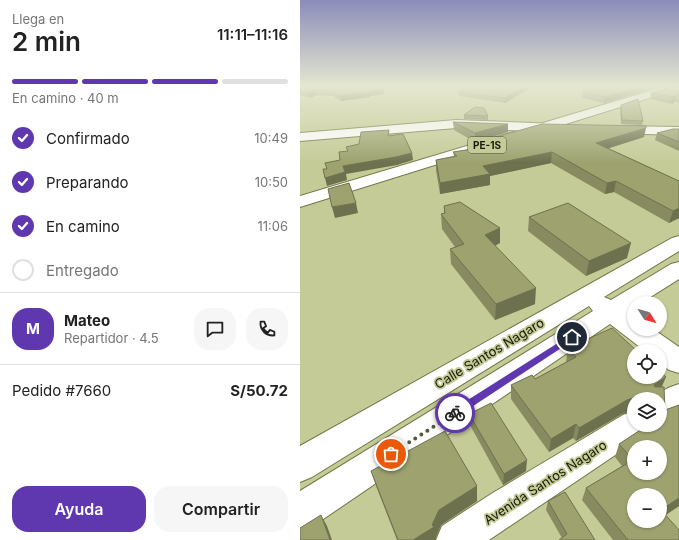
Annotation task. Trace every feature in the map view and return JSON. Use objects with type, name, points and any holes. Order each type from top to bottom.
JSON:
[{"type":"main road","name":"PE-1S","points":[[300,202],[593,112]]},
{"type":"main road","points":[[300,138],[456,124],[581,129]]},
{"type":"main road","points":[[603,129],[679,131]]},
{"type":"main road","name":"Calle Santos Nagaro","points":[[300,465],[679,242]]},
{"type":"main road","points":[[300,513],[611,311],[679,269]]},
{"type":"main road","points":[[588,295],[627,324]]},
{"type":"main road","points":[[644,336],[679,362]]},
{"type":"main road","points":[[667,405],[679,397]]},
{"type":"main road","name":"Avenida Santos Nagaro","points":[[456,540],[627,429]]},
{"type":"building","points":[[468,112],[486,112],[488,116],[464,115]]},
{"type":"building","points":[[621,112],[641,112],[643,121],[622,120]]},
{"type":"building","points":[[453,122],[508,124],[475,133]]},
{"type":"building","points":[[542,124],[646,126],[646,128],[596,143],[679,181],[679,208],[673,211],[616,181],[607,183],[552,152],[483,166],[490,174],[440,183],[436,160],[457,156],[453,152],[499,145],[489,139]]},
{"type":"building","points":[[679,129],[679,142],[657,133]]},
{"type":"building","points":[[389,130],[388,136],[403,134],[412,153],[343,166],[345,172],[325,178],[323,169],[327,169],[325,163],[340,160],[339,152],[348,151],[346,147],[359,144],[361,132]]},
{"type":"building","points":[[349,183],[356,203],[332,207],[328,189]]},
{"type":"building","points":[[460,202],[500,228],[485,235],[536,288],[496,304],[450,249],[464,244],[441,214],[445,213],[444,206]]},
{"type":"building","points":[[568,203],[631,243],[589,261],[529,217]]},
{"type":"building","points":[[612,328],[629,344],[627,344],[627,384],[656,384],[654,385],[655,387],[664,387],[664,392],[627,392],[627,400],[579,428],[576,424],[551,439],[511,385],[532,375],[535,379],[576,357],[568,348]]},
{"type":"building","points":[[491,403],[527,460],[504,474],[469,414]]},
{"type":"building","points":[[679,405],[679,498],[667,506],[667,488],[627,488],[627,528],[667,528],[667,517],[679,530],[679,540],[628,540],[586,488],[627,464],[627,480],[667,480],[667,440],[627,440],[627,453],[619,444],[637,432],[667,432],[667,409]]},
{"type":"building","points":[[445,431],[477,486],[439,510],[432,525],[434,527],[413,540],[398,540],[371,471]]},
{"type":"building","points":[[565,492],[595,540],[559,540],[567,534],[548,501]]},
{"type":"building","points":[[321,515],[330,540],[300,540],[300,528]]},
{"type":"way so far","points":[[391,454],[455,413]]},
{"type":"route","points":[[455,413],[572,337]]}]
